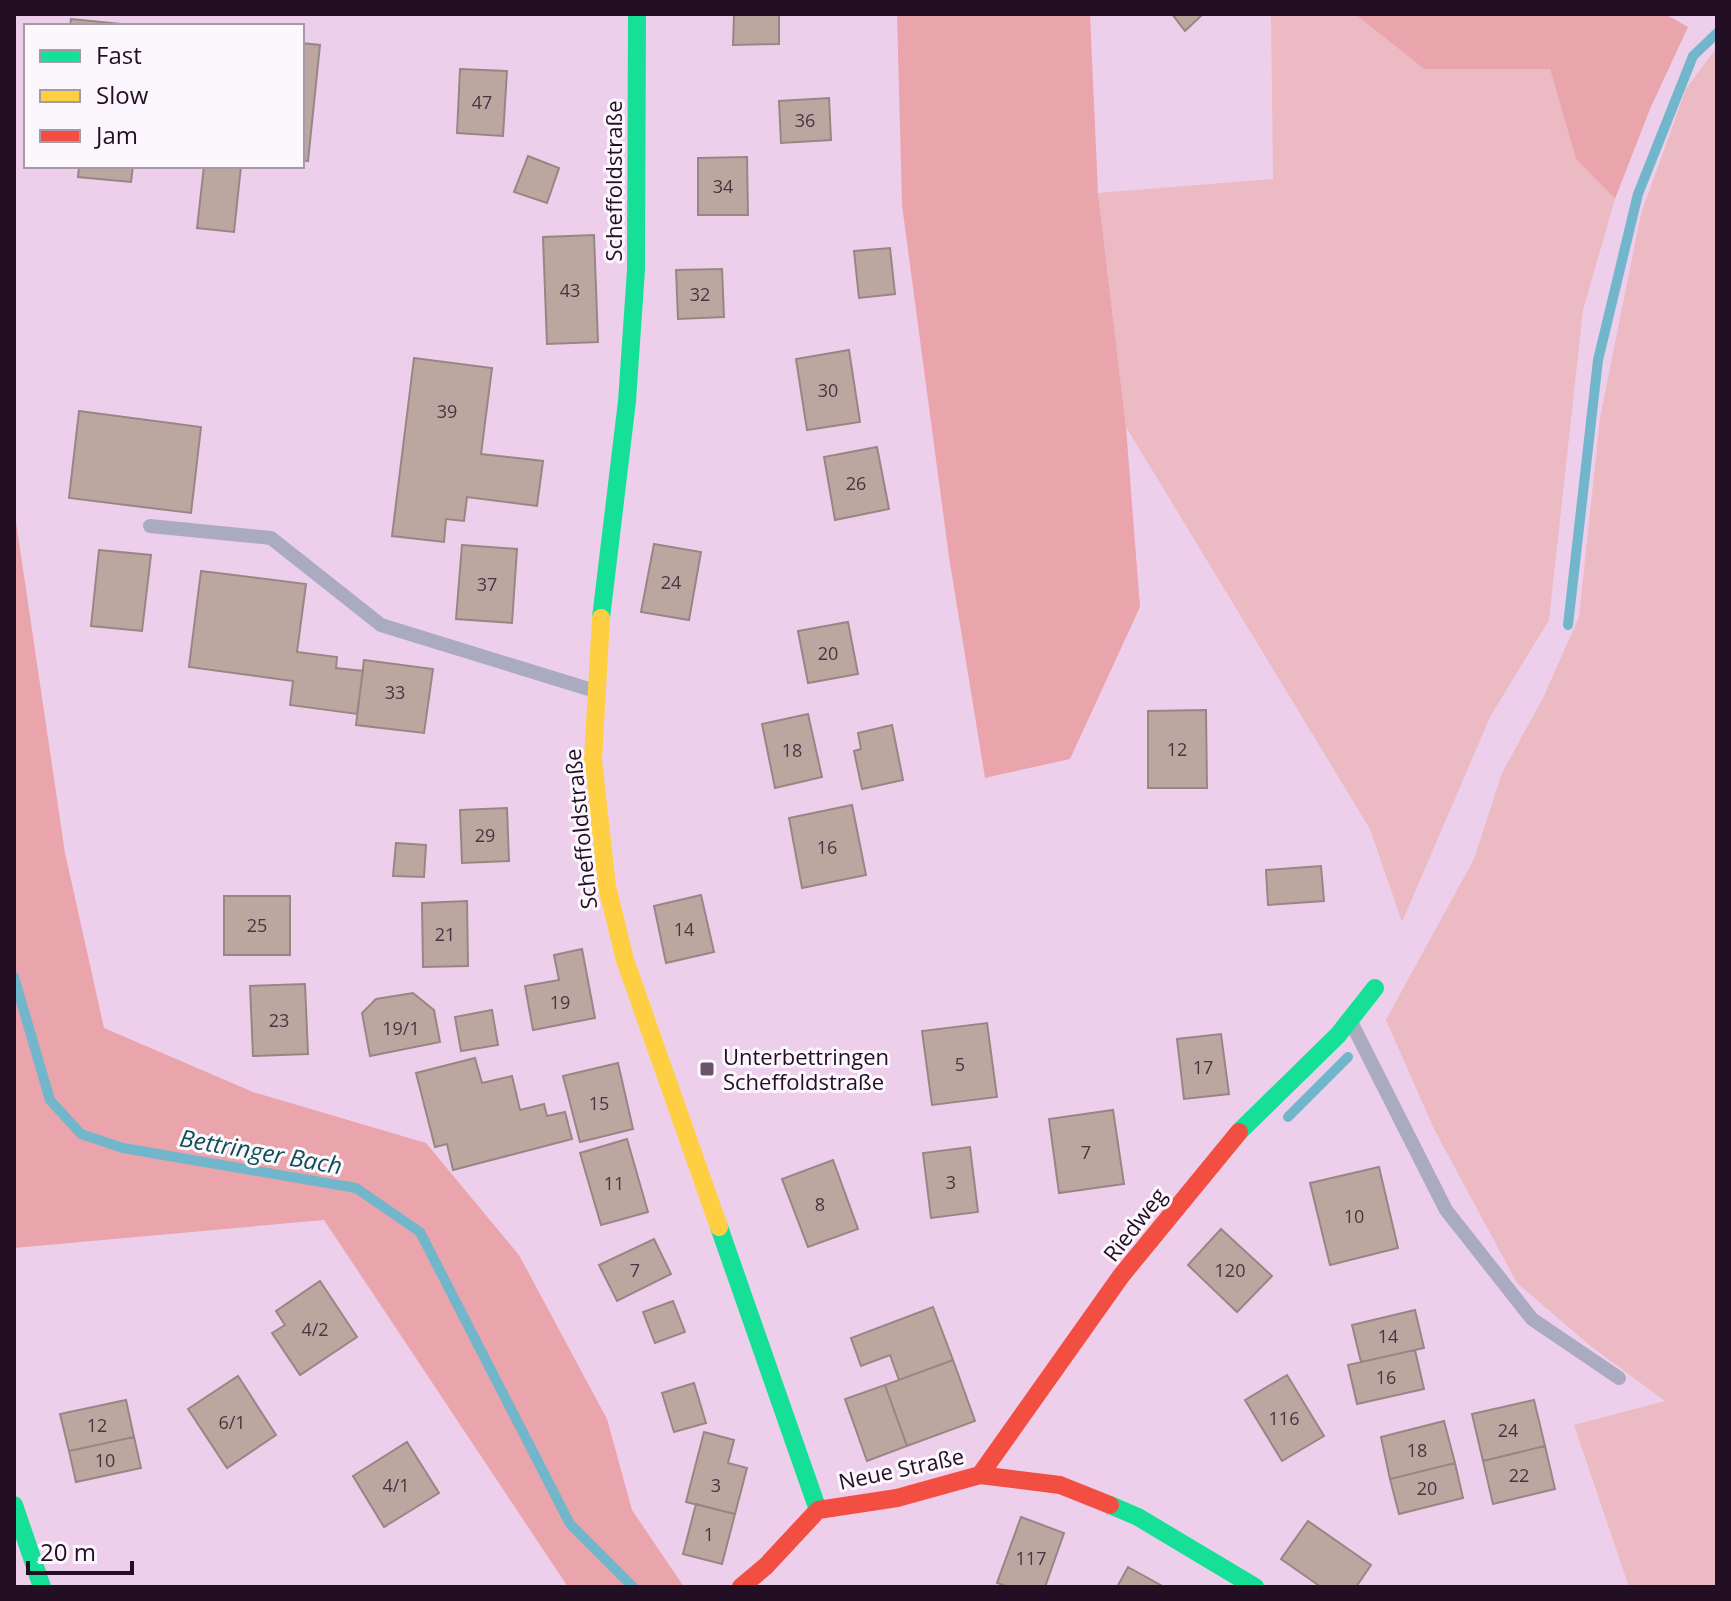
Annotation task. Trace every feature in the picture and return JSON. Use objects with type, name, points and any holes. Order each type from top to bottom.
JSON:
[{"type":"main road","name":"Scheffoldstraße","points":[[637,14],[636,270],[627,401],[598,645],[593,760],[607,887],[625,960],[818,1510]]},
{"type":"main road","name":"Riedweg","points":[[980,1475],[1041,1383],[1215,1159],[1352,1024],[1375,988]]},
{"type":"main road","name":"Neue Straße","points":[[818,1510],[897,1498],[980,1475],[1060,1485],[1138,1517],[1255,1587]]},
{"type":"main road","points":[[14,1505],[21,1534],[42,1587]]},
{"type":"main road","points":[[741,1587],[766,1566],[818,1510]]},
{"type":"lane","points":[[150,526],[271,538],[381,625],[596,692]]},
{"type":"lane","points":[[1352,1024],[1446,1210],[1532,1319],[1619,1378]]},
{"type":"shaded area","points":[[897,14],[1090,14],[1098,193],[1126,427],[1140,607],[1070,759],[985,778],[949,557],[902,205]]},
{"type":"shaded area","points":[[1271,14],[1355,14],[1424,69],[1550,69],[1576,159],[1615,199],[1583,310],[1549,620],[1490,717],[1402,922],[1370,829],[1126,427],[1098,193],[1273,179]]},
{"type":"shaded area","points":[[1355,14],[1665,14],[1688,27],[1650,109],[1615,199],[1576,159],[1550,69],[1424,69]]},
{"type":"shaded area","points":[[1717,47],[1717,1587],[1629,1587],[1574,1425],[1665,1401],[1588,1344],[1517,1283],[1434,1129],[1386,1020],[1474,859],[1502,773],[1543,698],[1579,617],[1600,418],[1641,214],[1686,89]]},
{"type":"shaded area","points":[[14,508],[65,853],[104,1028],[253,1092],[426,1143],[519,1255],[607,1419],[632,1510],[684,1587],[568,1587],[324,1220],[14,1248]]},
{"type":"building","points":[[734,14],[779,14],[779,44],[733,45]]},
{"type":"building","points":[[1172,14],[1203,14],[1185,31]]},
{"type":"building","points":[[71,19],[121,24],[70,24]]},
{"type":"building","points":[[304,43],[320,45],[308,161],[304,160]]},
{"type":"building","points":[[460,69],[507,71],[503,136],[457,133]]},
{"type":"building","points":[[829,98],[831,140],[781,143],[779,101]]},
{"type":"building","points":[[528,156],[559,168],[547,203],[514,192]]},
{"type":"building","points":[[747,157],[748,215],[698,215],[698,158]]},
{"type":"building","points":[[79,168],[133,168],[131,182],[78,177]]},
{"type":"building","points":[[204,168],[241,168],[234,232],[197,228]]},
{"type":"building","points":[[594,235],[598,342],[547,344],[543,237]]},
{"type":"building","points":[[890,248],[895,294],[859,298],[854,251]]},
{"type":"building","points":[[722,269],[724,317],[678,319],[676,270]]},
{"type":"building","points":[[849,350],[860,422],[807,430],[796,359]]},
{"type":"building","points":[[414,358],[492,368],[481,454],[543,461],[537,506],[467,497],[464,521],[446,519],[444,542],[392,536]]},
{"type":"building","points":[[79,411],[201,427],[191,513],[69,498]]},
{"type":"building","points":[[877,447],[889,509],[835,520],[824,457]]},
{"type":"building","points":[[654,544],[701,552],[689,620],[641,612]]},
{"type":"building","points":[[462,545],[517,549],[512,623],[456,619]]},
{"type":"building","points":[[99,550],[151,555],[142,631],[91,626]]},
{"type":"building","points":[[201,571],[306,584],[297,652],[337,657],[336,668],[363,671],[357,714],[290,705],[293,681],[189,667]]},
{"type":"building","points":[[848,622],[858,674],[808,683],[798,631]]},
{"type":"building","points":[[364,660],[433,669],[424,733],[356,725]]},
{"type":"building","points":[[1206,710],[1207,788],[1148,788],[1148,711]]},
{"type":"building","points":[[808,714],[822,777],[775,788],[762,724]]},
{"type":"building","points":[[892,725],[903,780],[862,789],[854,751],[861,749],[858,733]]},
{"type":"building","points":[[852,805],[866,875],[802,888],[789,818]]},
{"type":"building","points":[[507,808],[509,861],[462,863],[460,810]]},
{"type":"building","points":[[396,843],[426,845],[424,877],[393,876]]},
{"type":"building","points":[[1321,866],[1324,901],[1268,905],[1266,870]]},
{"type":"building","points":[[701,895],[714,952],[666,963],[654,906]]},
{"type":"building","points":[[224,896],[290,896],[290,955],[224,955]]},
{"type":"building","points":[[467,901],[468,966],[423,967],[422,903]]},
{"type":"building","points":[[582,949],[595,1018],[533,1030],[525,986],[559,980],[554,955]]},
{"type":"building","points":[[305,984],[308,1054],[253,1056],[250,986]]},
{"type":"building","points":[[413,993],[434,1010],[440,1042],[370,1056],[362,1013],[376,999]]},
{"type":"building","points":[[492,1010],[498,1045],[461,1051],[455,1017]]},
{"type":"building","points":[[987,1023],[997,1097],[932,1105],[922,1031]]},
{"type":"building","points":[[1221,1034],[1229,1094],[1184,1099],[1177,1039]]},
{"type":"building","points":[[475,1058],[482,1083],[512,1076],[520,1110],[544,1104],[547,1116],[565,1112],[572,1139],[453,1170],[447,1144],[435,1147],[416,1073]]},
{"type":"building","points":[[618,1063],[633,1129],[580,1142],[563,1076]]},
{"type":"building","points":[[1113,1110],[1124,1184],[1059,1193],[1049,1119]]},
{"type":"building","points":[[627,1139],[648,1212],[601,1225],[580,1153]]},
{"type":"building","points":[[970,1147],[978,1212],[931,1218],[923,1153]]},
{"type":"building","points":[[833,1160],[858,1229],[808,1247],[782,1179]]},
{"type":"building","points":[[1379,1167],[1398,1248],[1330,1265],[1310,1183]]},
{"type":"building","points":[[1221,1229],[1272,1276],[1237,1312],[1188,1265]]},
{"type":"building","points":[[654,1239],[671,1274],[617,1301],[599,1265]]},
{"type":"building","points":[[320,1281],[357,1337],[300,1375],[272,1333],[285,1325],[276,1311]]},
{"type":"building","points":[[673,1301],[685,1332],[655,1343],[643,1312]]},
{"type":"building","points":[[933,1307],[953,1360],[899,1380],[890,1355],[861,1366],[851,1338]]},
{"type":"building","points":[[1415,1310],[1424,1348],[1361,1362],[1352,1325]]},
{"type":"building","points":[[1415,1350],[1424,1389],[1357,1404],[1348,1365]]},
{"type":"building","points":[[953,1360],[975,1421],[907,1446],[885,1385]]},
{"type":"building","points":[[1287,1375],[1324,1436],[1282,1461],[1245,1400]]},
{"type":"building","points":[[238,1376],[276,1435],[227,1468],[188,1409]]},
{"type":"building","points":[[694,1383],[706,1423],[674,1432],[662,1393]]},
{"type":"building","points":[[885,1385],[907,1446],[867,1461],[845,1399]]},
{"type":"building","points":[[126,1400],[134,1437],[69,1451],[60,1414]]},
{"type":"building","points":[[1534,1400],[1545,1446],[1483,1461],[1472,1414]]},
{"type":"building","points":[[1444,1421],[1455,1463],[1390,1479],[1381,1437]]},
{"type":"building","points":[[704,1432],[734,1440],[728,1463],[747,1468],[735,1514],[686,1502]]},
{"type":"building","points":[[134,1437],[141,1468],[76,1482],[69,1451]]},
{"type":"building","points":[[407,1442],[439,1493],[384,1527],[353,1476]]},
{"type":"building","points":[[1545,1446],[1555,1489],[1493,1504],[1483,1461]]},
{"type":"building","points":[[1455,1463],[1463,1498],[1399,1514],[1390,1479]]},
{"type":"building","points":[[696,1504],[735,1514],[722,1564],[683,1554]]},
{"type":"building","points":[[1021,1517],[1064,1533],[1045,1587],[1009,1587],[997,1583]]},
{"type":"building","points":[[1308,1521],[1371,1565],[1356,1587],[1321,1587],[1281,1559]]},
{"type":"building","points":[[1128,1567],[1164,1587],[1117,1587]]},
{"type":"waterway","points":[[1568,625],[1598,360],[1638,194],[1693,56],[1717,33]]},
{"type":"waterway","name":"Bettringer Bach","points":[[14,977],[50,1100],[81,1134],[123,1148],[356,1188],[420,1232],[570,1524],[633,1587]]},
{"type":"waterway","points":[[1288,1117],[1348,1057]]},
{"type":"traffic: fast","points":[[601,618],[627,401],[636,270],[637,14]]},
{"type":"traffic: fast","points":[[1239,1132],[1338,1035],[1375,988]]},
{"type":"traffic: fast","points":[[719,1227],[818,1510]]},
{"type":"traffic: fast","points":[[14,1505],[42,1587]]},
{"type":"traffic: fast","points":[[1110,1505],[1138,1517],[1255,1587]]},
{"type":"traffic: slow","points":[[601,618],[593,760],[607,887],[625,960],[719,1227]]},
{"type":"traffic: jam","points":[[980,1475],[1121,1276],[1239,1132]]},
{"type":"traffic: jam","points":[[818,1510],[897,1498],[980,1475],[1060,1485],[1110,1505]]},
{"type":"traffic: jam","points":[[741,1587],[766,1566],[818,1510]]},
{"type":"place","name":"Unterbettringen Scheffoldstraße","points":[[707,1069]]}]
